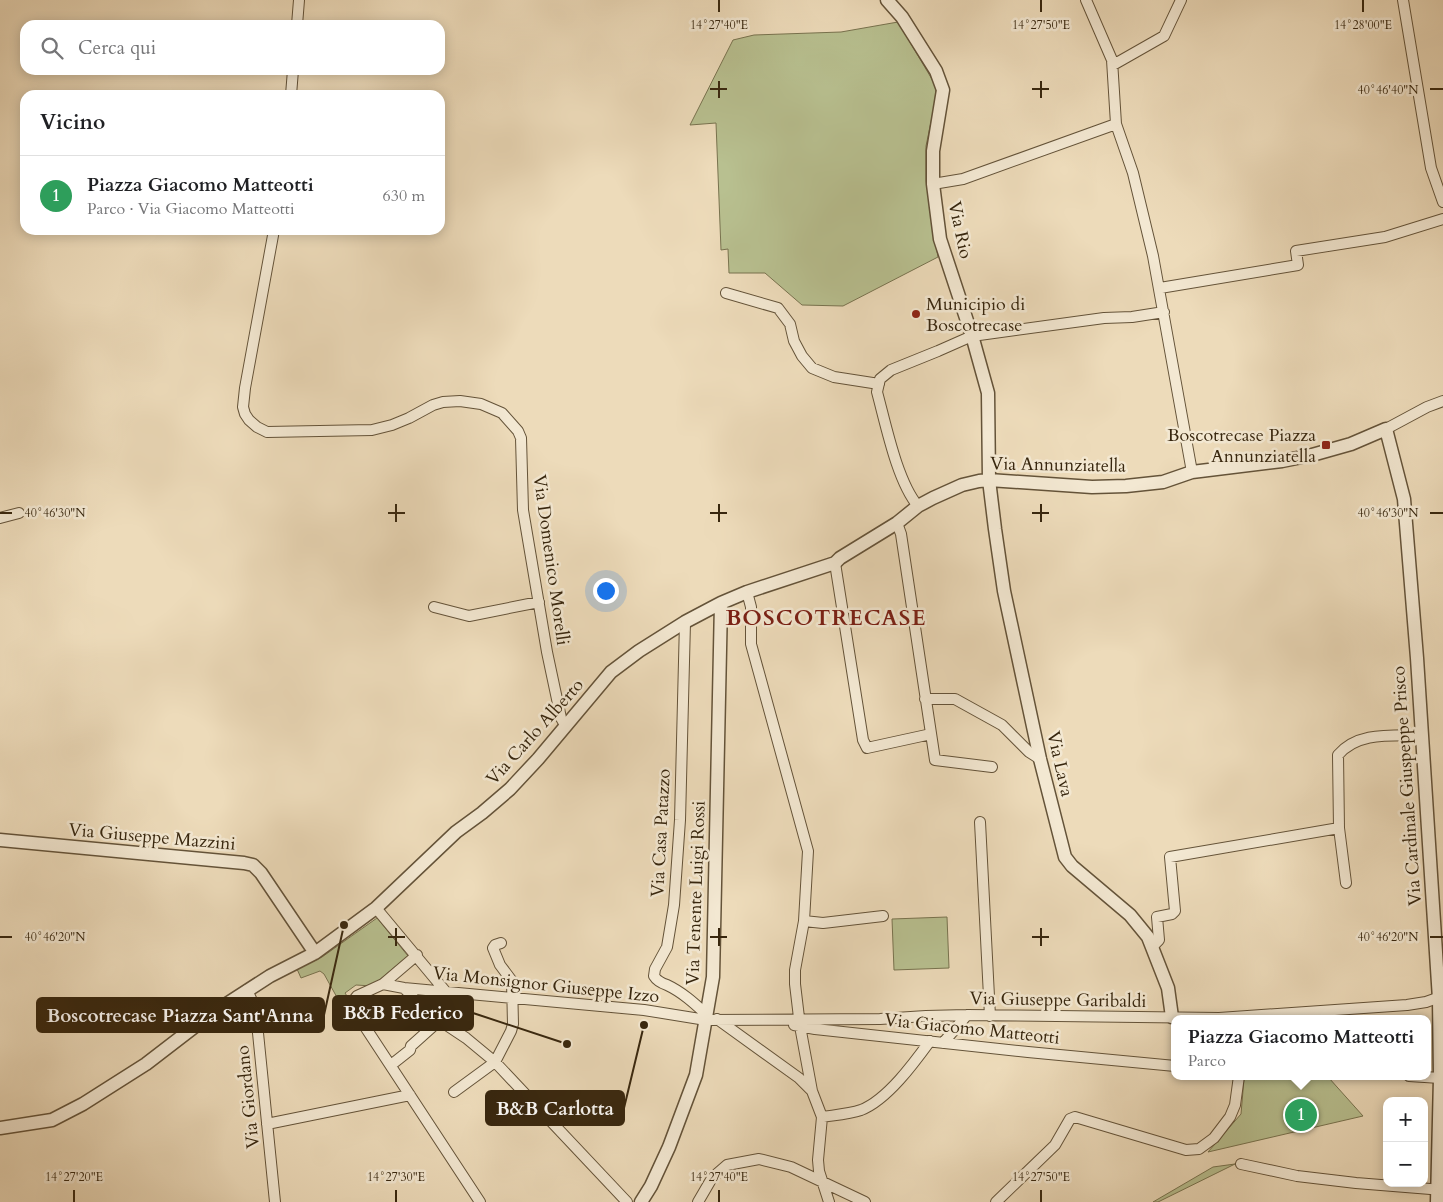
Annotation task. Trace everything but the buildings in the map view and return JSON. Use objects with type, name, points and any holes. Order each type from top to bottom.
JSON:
[{"type":"street","points":[[297,20],[299,0]]},
{"type":"street","name":"Via Rio","points":[[887,0],[902,17],[936,71],[942,90],[932,151],[933,184],[940,239],[988,392],[989,480]]},
{"type":"street","points":[[1086,0],[1113,64],[1116,124],[1133,172],[1160,288],[1192,472]]},
{"type":"street","points":[[1113,64],[1164,36],[1181,0]]},
{"type":"street","points":[[1402,0],[1431,168],[1443,202]]},
{"type":"street","points":[[291,90],[293,75]]},
{"type":"street","points":[[933,184],[963,179],[1116,124]]},
{"type":"street","points":[[1160,288],[1298,265],[1296,251],[1373,239],[1443,220]]},
{"type":"street","name":"Via Domenico Morelli","points":[[273,235],[245,388],[244,407],[248,420],[257,428],[267,432],[323,430],[361,432],[392,425],[443,402],[460,401],[480,404],[502,413],[518,430],[521,438],[522,499],[529,547],[547,652],[559,710],[562,722],[565,725]]},
{"type":"street","points":[[726,293],[778,308],[790,324],[798,348],[812,368],[834,377],[879,384]]},
{"type":"street","points":[[918,506],[911,499],[902,479],[877,392],[880,379],[890,370],[938,352],[972,336],[1164,312]]},
{"type":"street","points":[[1386,429],[1443,401]]},
{"type":"street","name":"Via Annunziatella","points":[[721,603],[747,592],[836,563],[840,558],[897,523],[918,506],[962,485],[989,480],[1092,487],[1163,482],[1192,472],[1282,462],[1351,444],[1386,429]]},
{"type":"street","name":"Via Cardinale Giuspeppe Prisco","points":[[1386,429],[1404,499],[1441,997],[1439,1194]]},
{"type":"street","name":"Via Lava","points":[[989,480],[1004,591],[1040,759],[1065,857],[1072,866],[1130,915],[1148,937],[1168,988],[1172,1015]]},
{"type":"street","points":[[0,518],[20,513]]},
{"type":"street","points":[[897,523],[902,534],[935,760],[992,767]]},
{"type":"street","points":[[836,563],[863,740],[867,748],[931,734]]},
{"type":"street","points":[[747,592],[751,607],[751,644],[808,851],[804,921],[795,977],[800,1023],[812,1091],[822,1117],[818,1160],[828,1202]]},
{"type":"street","points":[[434,607],[469,616],[539,602]]},
{"type":"street","name":"Via Carlo Alberto","points":[[0,1128],[52,1120],[83,1104],[146,1064],[210,1014],[247,990],[315,953],[376,908],[456,832],[510,789],[538,759],[611,672],[684,622],[721,603]]},
{"type":"street","name":"Via Tenente Luigi Rossi","points":[[641,1202],[651,1186],[669,1147],[696,1075],[709,1018],[713,977],[721,603]]},
{"type":"street","name":"Via Casa Patazzo","points":[[684,622],[680,820],[674,905],[667,947],[654,976],[658,981],[686,996],[709,1018]]},
{"type":"street","points":[[925,699],[955,699],[1002,726],[1029,752],[1040,759]]},
{"type":"street","points":[[1346,883],[1339,828],[1338,755],[1344,747],[1367,737],[1421,735]]},
{"type":"street","points":[[980,822],[990,1016]]},
{"type":"street","points":[[1152,947],[1159,940],[1157,917],[1172,914],[1175,911],[1170,857],[1339,828]]},
{"type":"street","name":"Via Giuseppe Mazzini","points":[[0,840],[252,865],[261,872],[315,953]]},
{"type":"street","points":[[376,908],[446,992]]},
{"type":"street","points":[[804,921],[823,923],[883,916]]},
{"type":"street","points":[[454,1092],[495,1062],[511,1031],[513,1024],[512,981],[500,965],[493,948],[501,943]]},
{"type":"street","points":[[417,955],[383,984],[357,996],[353,1002],[354,1010],[480,1202]]},
{"type":"street","name":"Via Monsignor Giuseppe Izzo","points":[[383,984],[404,988],[513,997],[709,1018]]},
{"type":"street","points":[[404,988],[427,1012],[466,1038],[495,1062],[627,1202]]},
{"type":"street","name":"Via Giordano","points":[[247,990],[254,1005],[275,1202]]},
{"type":"street","points":[[391,1065],[410,1050],[411,1046],[469,994]]},
{"type":"street","name":"Via Giuseppe Garibaldi","points":[[1265,1015],[1388,1007],[1407,1005],[1441,997]]},
{"type":"street","points":[[943,1043],[967,1015]]},
{"type":"street","name":"Via Giuseppe Garibaldi","points":[[800,1023],[967,1015],[1171,1018]]},
{"type":"street","points":[[709,1018],[800,1078],[812,1091]]},
{"type":"street","name":"Via Giacomo Matteotti","points":[[709,1018],[800,1023],[943,1043],[1171,1066]]},
{"type":"street","points":[[822,1117],[860,1110],[873,1104],[909,1070],[930,1041]]},
{"type":"street","points":[[1431,1077],[1440,1078]]},
{"type":"street","points":[[996,1202],[1055,1145],[1070,1119],[1075,1117],[1186,1150],[1199,1149],[1214,1138],[1230,1117],[1235,1105],[1238,1080]]},
{"type":"street","points":[[267,1124],[410,1095]]},
{"type":"street","points":[[698,1202],[712,1178],[727,1164],[758,1159],[791,1167],[866,1202]]},
{"type":"street","points":[[1241,1164],[1297,1176],[1439,1194]]},
{"type":"green space","points":[[898,22],[936,86],[935,103],[926,146],[926,181],[938,257],[843,306],[802,305],[765,273],[729,273],[728,249],[721,250],[716,123],[690,125],[733,40],[754,35],[841,32]]},
{"type":"green space","points":[[947,917],[949,968],[894,970],[892,919]]},
{"type":"green space","points":[[377,918],[408,956],[372,986],[356,985],[345,993],[349,1007],[344,1010],[324,974],[320,971],[301,978],[297,969],[322,957]]},
{"type":"green space","points":[[1244,1080],[1331,1080],[1363,1116],[1208,1152],[1241,1114]]},
{"type":"green space","points":[[1235,1164],[1158,1202],[1153,1202],[1213,1167]]},
{"type":"place","name":"Municipio di Boscotrecase","points":[[916,314]]},
{"type":"place","name":"Boscotrecase Piazza Annunziatella","points":[[1326,445]]},
{"type":"place","name":"Boscotrecase Piazza Sant'Anna","points":[[344,925]]},
{"type":"place","name":"B&B Carlotta","points":[[644,1025]]},
{"type":"place","name":"B&B Federico","points":[[567,1044]]},
{"type":"place","name":"Piazza Giacomo Matteotti","points":[[1301,1115]]},
{"type":"district","name":"BOSCOTRECASE","points":[[826,618]]}]
